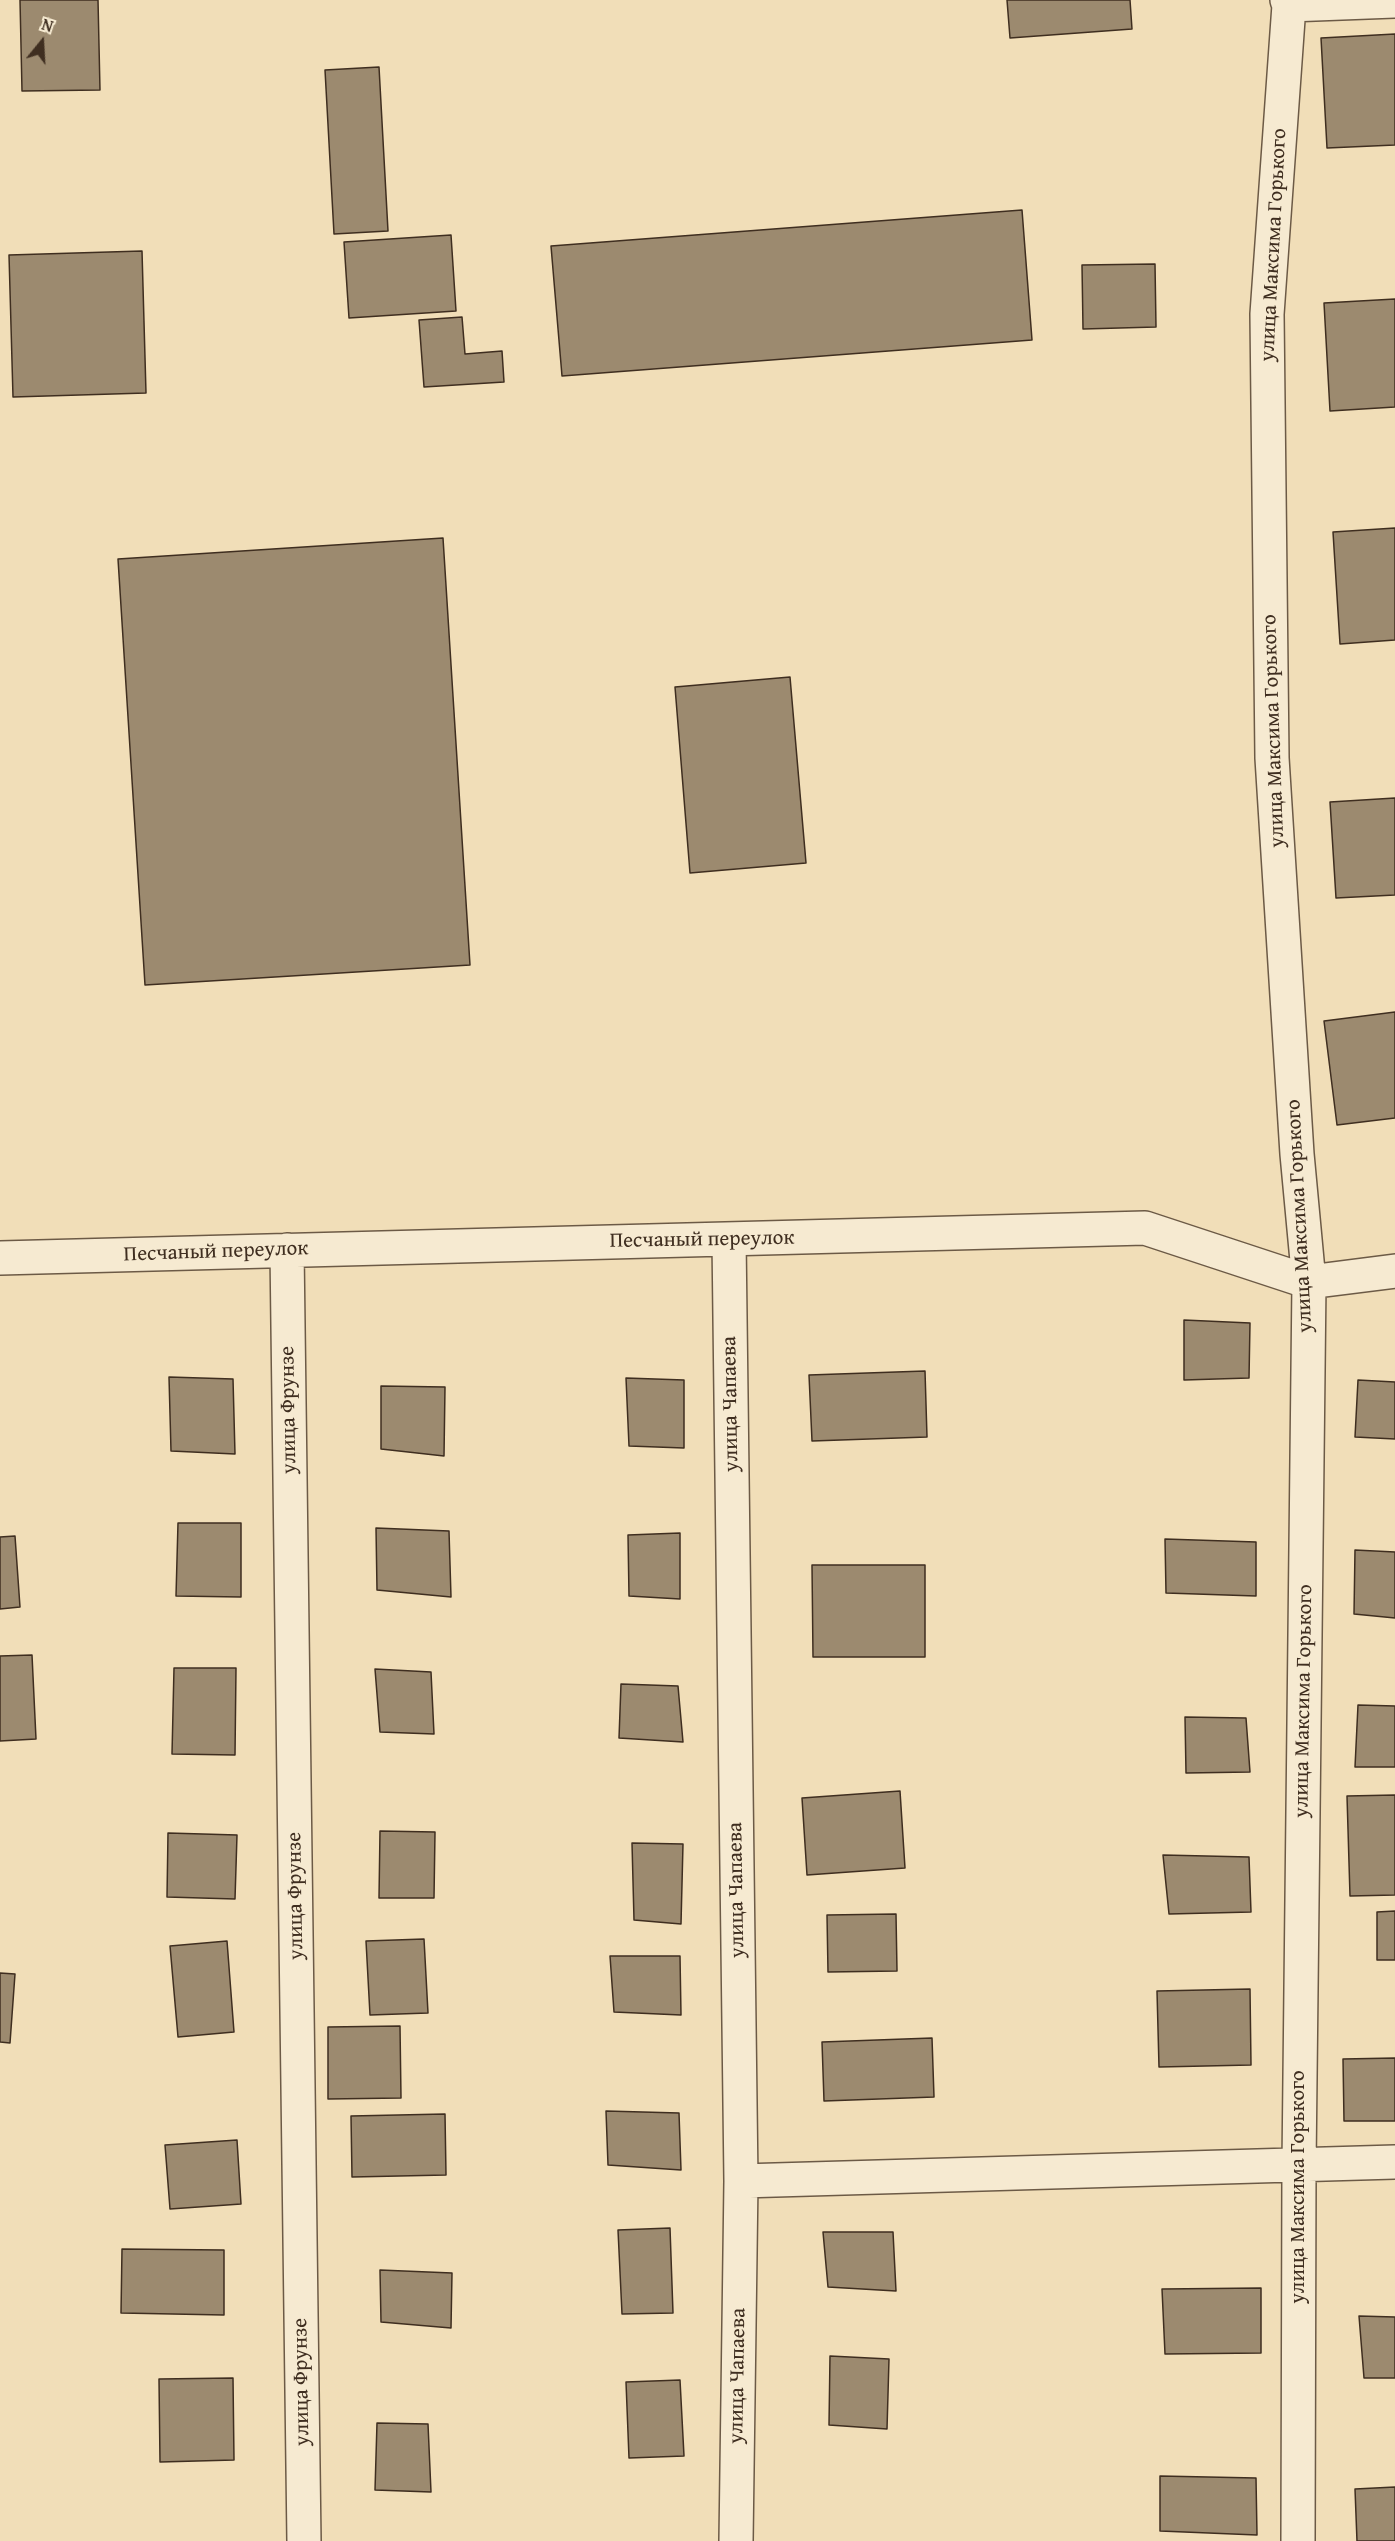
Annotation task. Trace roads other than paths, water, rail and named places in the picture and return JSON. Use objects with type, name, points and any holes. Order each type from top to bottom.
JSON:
[{"type":"street","points":[[1288,2],[1395,0]]},
{"type":"street","name":"улица Максима Горького","points":[[1288,2],[1267,314],[1272,758],[1297,1154],[1309,1281],[1299,2165],[1298,2541]]},
{"type":"street","name":"Песчаный переулок","points":[[0,1258],[1145,1228],[1309,1281],[1395,1271]]},
{"type":"street","name":"улица Чапаева","points":[[729,1239],[741,2181],[736,2541]]},
{"type":"street","name":"улица Фрунзе","points":[[287,1250],[304,2541]]},
{"type":"street","points":[[741,2181],[1395,2162]]}]
